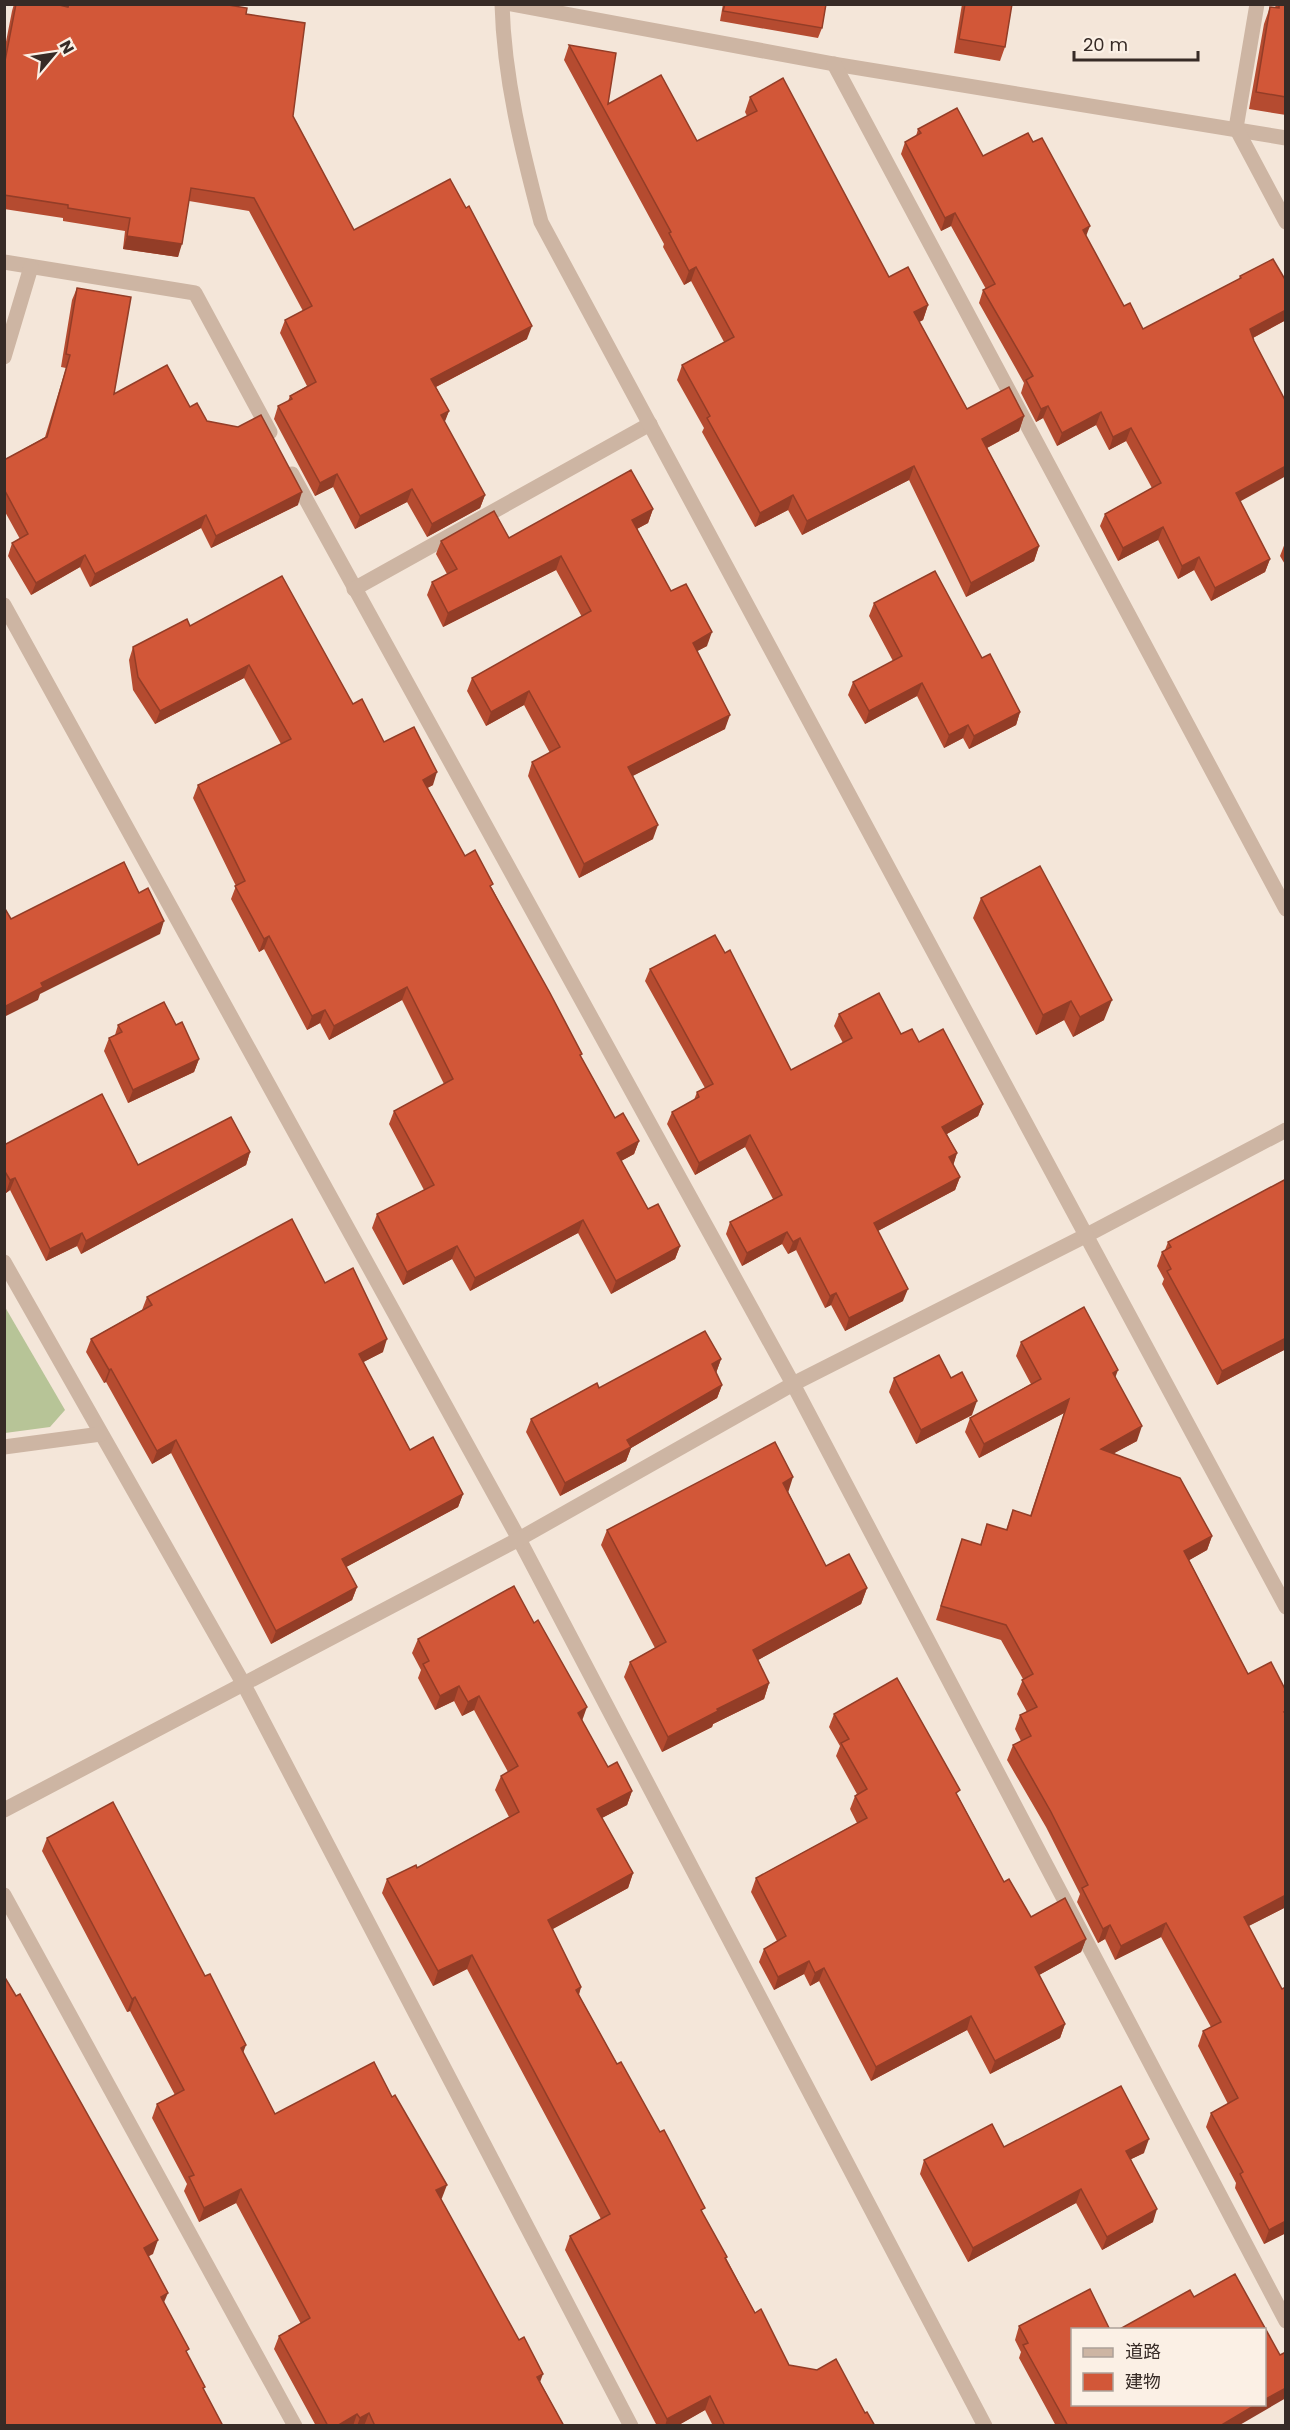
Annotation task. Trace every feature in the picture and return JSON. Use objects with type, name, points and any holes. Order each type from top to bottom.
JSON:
[{"type":"street","points":[[502,4],[503,47],[518,137],[541,222],[1286,1607]]},
{"type":"street","points":[[512,4],[834,64],[1286,138]]},
{"type":"street","points":[[1257,4],[1236,128],[1286,222]]},
{"type":"street","points":[[834,64],[1286,909]]},
{"type":"street","points":[[4,262],[195,293],[274,441]]},
{"type":"street","points":[[4,357],[31,267]]},
{"type":"street","points":[[354,589],[650,424]]},
{"type":"street","points":[[286,462],[793,1384],[1286,2321]]},
{"type":"street","points":[[4,604],[519,1539],[985,2426]]},
{"type":"street","points":[[4,1810],[519,1539],[793,1384],[1087,1235],[1286,1130]]},
{"type":"street","points":[[4,1262],[243,1683],[631,2426]]},
{"type":"street","points":[[4,1447],[101,1434]]},
{"type":"street","points":[[4,1895],[295,2426]]},
{"type":"green space","points":[[5,1307],[65,1410],[50,1427],[5,1433]]},
{"type":"building","points":[[16,4],[55,4],[68,7],[69,4],[222,4],[247,8],[246,14],[305,23],[293,116],[354,230],[450,179],[466,208],[469,206],[532,326],[431,379],[449,411],[441,415],[485,495],[432,524],[412,489],[360,516],[337,474],[320,483],[278,406],[292,399],[290,396],[316,382],[285,320],[312,306],[254,198],[191,188],[182,244],[127,236],[130,218],[4,195],[4,66]]},
{"type":"building","points":[[725,4],[826,4],[822,28],[723,11]]},
{"type":"building","points":[[965,4],[1012,4],[1005,47],[959,39]]},
{"type":"building","points":[[1279,4],[1286,4],[1286,97],[1256,92],[1270,7],[1279,8]]},
{"type":"building","points":[[569,45],[616,53],[608,104],[661,75],[697,141],[757,111],[750,97],[783,78],[889,277],[908,267],[928,305],[914,312],[967,409],[1009,387],[1024,416],[982,439],[1039,546],[971,583],[914,466],[807,521],[793,495],[760,513],[707,418],[710,416],[682,365],[734,337],[696,267],[689,271],[669,233],[671,232]]},
{"type":"building","points":[[957,108],[983,156],[1028,133],[1033,142],[1042,138],[1090,226],[1083,230],[1124,306],[1130,303],[1143,329],[1273,259],[1286,281],[1286,310],[1250,329],[1286,402],[1286,466],[1236,493],[1270,559],[1215,588],[1199,557],[1182,566],[1163,527],[1123,548],[1105,514],[1161,483],[1131,428],[1113,437],[1101,412],[1062,433],[1048,406],[1041,409],[1026,380],[1033,376],[983,290],[995,284],[955,213],[945,218],[905,142],[921,133],[918,129]]},
{"type":"building","points":[[77,288],[131,297],[114,394],[167,365],[190,407],[197,403],[207,421],[238,427],[261,415],[302,492],[216,536],[206,515],[95,574],[85,555],[36,583],[12,543],[28,534],[4,489],[4,460],[47,437],[70,355],[66,354]]},
{"type":"building","points":[[631,470],[653,509],[632,520],[671,591],[686,584],[712,632],[693,643],[730,715],[628,767],[658,825],[584,864],[532,762],[560,747],[529,691],[491,712],[472,678],[591,611],[561,556],[448,613],[432,582],[457,569],[441,541],[494,511],[509,538]]},
{"type":"building","points":[[935,571],[982,658],[990,654],[1020,712],[974,736],[968,725],[949,735],[922,683],[869,711],[853,682],[902,656],[874,603]]},
{"type":"building","points":[[282,576],[353,704],[362,699],[384,742],[414,727],[437,772],[423,780],[465,856],[475,850],[493,884],[490,886],[550,993],[582,1054],[580,1055],[615,1118],[623,1113],[639,1141],[617,1153],[648,1209],[658,1204],[680,1246],[616,1281],[583,1220],[475,1278],[457,1246],[407,1272],[377,1214],[434,1185],[394,1111],[453,1079],[407,987],[334,1026],[325,1010],[312,1016],[269,936],[264,939],[235,886],[245,881],[198,785],[291,739],[249,665],[160,711],[138,677],[133,647],[187,619],[190,626]]},
{"type":"building","points":[[124,862],[139,893],[148,888],[164,921],[41,983],[43,987],[4,1007],[4,907],[11,919]]},
{"type":"building","points":[[1040,866],[1112,1000],[1080,1017],[1071,1001],[1043,1015],[981,898]]},
{"type":"building","points":[[715,935],[725,953],[730,950],[791,1070],[852,1038],[839,1014],[879,993],[901,1034],[912,1029],[919,1042],[943,1029],[983,1104],[942,1127],[957,1153],[949,1157],[960,1177],[874,1223],[908,1289],[849,1318],[836,1293],[830,1296],[800,1238],[793,1242],[787,1232],[747,1253],[730,1222],[782,1195],[750,1135],[699,1163],[672,1112],[699,1097],[697,1092],[713,1084],[650,969]]},
{"type":"building","points":[[164,1002],[176,1025],[182,1022],[199,1059],[133,1090],[109,1038],[122,1032],[118,1025]]},
{"type":"building","points":[[102,1094],[138,1165],[231,1117],[250,1152],[86,1241],[82,1233],[50,1249],[15,1178],[10,1180],[4,1170],[4,1145]]},
{"type":"building","points":[[1286,1179],[1286,1338],[1222,1371],[1167,1271],[1171,1269],[1162,1252],[1171,1247],[1168,1242]]},
{"type":"building","points":[[292,1219],[325,1283],[353,1268],[387,1339],[359,1354],[410,1450],[433,1437],[463,1494],[342,1559],[357,1587],[276,1631],[176,1440],[157,1451],[111,1369],[109,1370],[91,1339],[152,1305],[147,1297]]},
{"type":"building","points":[[1084,1307],[1118,1370],[1113,1373],[1142,1426],[1101,1449],[1180,1478],[1212,1536],[1184,1551],[1248,1674],[1271,1662],[1286,1691],[1286,1711],[1284,1712],[1286,1714],[1286,1895],[1244,1917],[1282,1989],[1286,1987],[1286,2221],[1269,2230],[1240,2174],[1243,2172],[1211,2113],[1238,2098],[1203,2031],[1221,2022],[1166,1923],[1121,1946],[1110,1925],[1103,1929],[1082,1888],[1088,1885],[1051,1812],[1013,1745],[1031,1736],[1020,1715],[1037,1707],[1022,1680],[1033,1674],[1006,1625],[941,1606],[962,1539],[981,1545],[987,1524],[1007,1530],[1013,1510],[1031,1516],[1069,1399],[984,1444],[970,1418],[1041,1379],[1021,1342]]},
{"type":"building","points":[[705,1331],[721,1359],[712,1364],[722,1385],[627,1440],[631,1447],[565,1483],[531,1419],[597,1383],[599,1388]]},
{"type":"building","points":[[939,1355],[951,1378],[962,1372],[977,1401],[921,1430],[894,1378]]},
{"type":"building","points":[[775,1442],[793,1477],[783,1483],[826,1566],[849,1554],[867,1588],[753,1650],[769,1683],[668,1737],[630,1662],[666,1642],[607,1530]]},
{"type":"building","points":[[514,1586],[534,1623],[538,1620],[587,1707],[578,1713],[608,1767],[617,1762],[632,1791],[597,1809],[633,1873],[548,1920],[581,1987],[576,1990],[617,2064],[621,2062],[660,2132],[664,2130],[705,2208],[701,2210],[727,2257],[725,2258],[755,2313],[761,2309],[789,2365],[817,2370],[836,2359],[865,2413],[867,2412],[875,2426],[725,2426],[710,2396],[667,2419],[570,2236],[610,2214],[472,1955],[438,1971],[387,1879],[416,1865],[417,1868],[519,1812],[501,1776],[518,1766],[479,1696],[468,1702],[459,1686],[440,1696],[423,1664],[429,1661],[418,1639]]},
{"type":"building","points":[[897,1678],[960,1790],[956,1793],[1004,1882],[1009,1879],[1031,1917],[1065,1898],[1086,1939],[1035,1967],[1065,2024],[995,2061],[971,2016],[876,2067],[824,1968],[815,1973],[809,1961],[778,1977],[764,1949],[786,1936],[756,1878],[867,1818],[855,1796],[867,1789],[841,1743],[849,1739],[834,1714]]},
{"type":"building","points":[[113,1802],[205,1976],[210,1974],[246,2045],[241,2048],[275,2114],[374,2062],[392,2097],[395,2095],[447,2185],[436,2190],[519,2340],[524,2337],[543,2374],[537,2377],[564,2426],[375,2426],[369,2413],[360,2418],[357,2414],[337,2426],[328,2426],[279,2336],[310,2318],[241,2189],[204,2208],[189,2177],[194,2175],[157,2104],[184,2090],[135,1997],[132,1999],[47,1838]]},
{"type":"building","points":[[4,1976],[16,1996],[20,1994],[158,2240],[144,2248],[168,2293],[161,2297],[189,2349],[186,2351],[223,2426],[6,2426],[4,2422]]},
{"type":"building","points":[[1121,2086],[1149,2139],[1126,2151],[1157,2209],[1107,2237],[1081,2189],[973,2248],[924,2160],[992,2124],[1004,2147]]},
{"type":"building","points":[[1235,2274],[1265,2328],[1122,2328],[1190,2290],[1194,2297]]},
{"type":"building","points":[[1090,2289],[1109,2328],[1071,2328],[1071,2406],[1254,2406],[1220,2426],[1068,2426],[1023,2345],[1028,2343],[1019,2326]]},
{"type":"building","points":[[1266,2330],[1280,2355],[1286,2352],[1286,2388],[1266,2399]]}]
